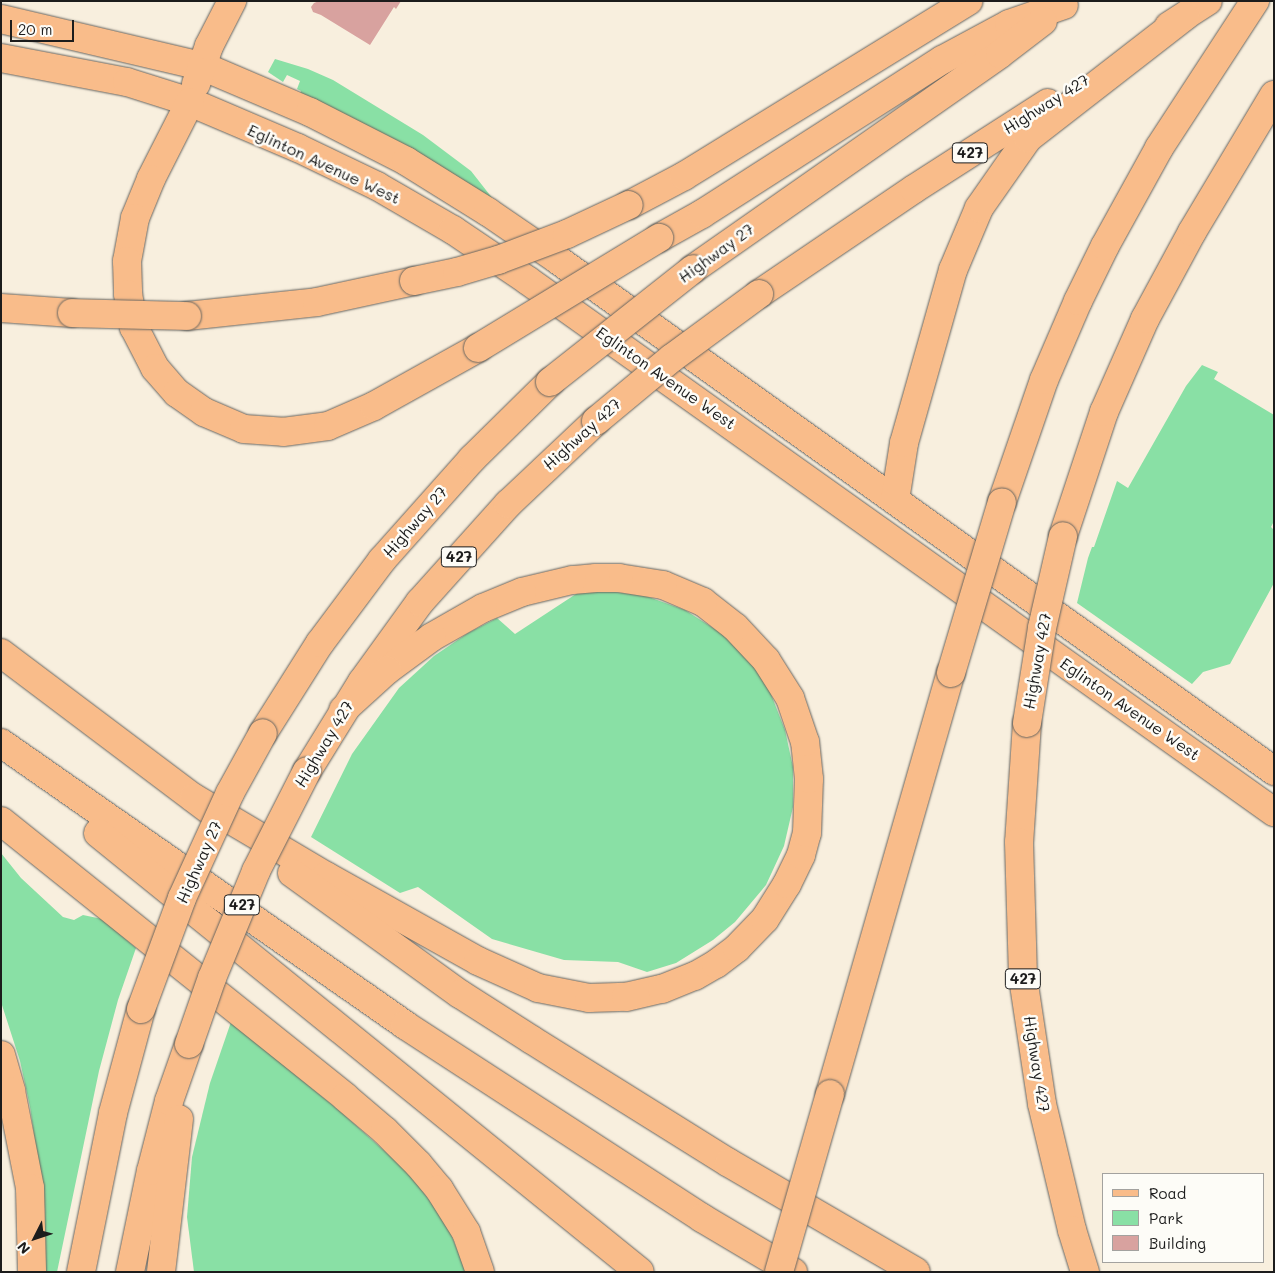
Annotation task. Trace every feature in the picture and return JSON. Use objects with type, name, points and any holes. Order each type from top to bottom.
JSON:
[{"type":"main road","points":[[232,1],[209,46],[190,102],[135,218],[127,262],[128,294],[134,327],[155,368],[177,393],[204,412],[244,429],[283,432],[328,426],[374,406],[478,348],[702,214],[942,60],[1009,24],[1066,3]]},
{"type":"main road","points":[[1,308],[72,313],[186,316],[318,302],[457,272],[498,260],[567,234],[629,205],[684,176],[968,1]]},
{"type":"main road","name":"427","points":[[1185,16],[1208,1]]},
{"type":"main road","points":[[779,1272],[1002,502],[1044,380],[1078,300],[1132,196],[1191,97],[1255,1]]},
{"type":"main road","name":"Highway 27","points":[[81,1272],[114,1114],[141,1009],[182,898],[230,793],[263,733],[320,644],[382,560],[466,465],[550,382],[692,269],[1000,54],[1066,3]]},
{"type":"main road","points":[[895,500],[904,443],[948,289],[979,208],[1028,138],[1185,16]]},
{"type":"main road","name":"Highway 427","points":[[189,1044],[212,978],[256,870],[307,771],[343,710],[393,638],[449,568],[540,472],[596,421],[672,358],[759,294],[930,178],[1185,16]]},
{"type":"main road","name":"Eglinton Avenue West","points":[[1,19],[202,66],[356,134],[451,188],[558,260],[1274,771]]},
{"type":"main road","name":"Eglinton Avenue West","points":[[1,58],[127,82],[190,102],[298,148],[377,186],[453,230],[527,280],[1274,812]]},
{"type":"main road","name":"Highway 427","points":[[1085,1272],[1072,1230],[1042,1104],[1023,978],[1019,842],[1027,722],[1042,628],[1063,536],[1104,412],[1145,319],[1192,232],[1274,95]]},
{"type":"main road","points":[[194,798],[326,876],[478,961],[538,988],[589,998],[626,997],[662,989],[695,976],[716,964],[737,948],[765,918],[787,884],[801,855],[806,833],[809,779],[805,742],[790,698],[766,660],[735,627],[703,602],[663,586],[619,578],[596,578],[572,580],[522,592],[483,608],[432,637],[387,670],[343,710]]},
{"type":"main road","points":[[1,653],[316,892],[468,999],[664,1124],[916,1272]]},
{"type":"main road","points":[[1,743],[405,1025],[694,1213],[793,1272]]},
{"type":"main road","points":[[1,752],[358,1045],[640,1272]]},
{"type":"main road","points":[[1,822],[385,1131],[418,1164],[439,1189],[466,1232],[480,1272]]},
{"type":"main road","points":[[130,1272],[151,1171],[169,1101],[189,1044]]},
{"type":"main road","points":[[161,1272],[162,1247],[189,1044]]},
{"type":"main road","points":[[1,1055],[11,1091],[30,1188],[32,1272]]},
{"type":"green space","points":[[275,59],[308,69],[333,80],[423,135],[471,171],[493,199],[299,96],[301,91],[297,89],[300,81],[287,75],[283,82],[268,72]]},
{"type":"green space","points":[[1202,365],[1218,372],[1214,379],[1274,415],[1274,521],[1271,527],[1274,530],[1274,583],[1230,664],[1203,672],[1192,684],[1077,603],[1088,558],[1092,547],[1094,547],[1117,481],[1128,488],[1186,386]]},
{"type":"green space","points":[[579,592],[615,592],[646,596],[685,610],[721,633],[743,652],[767,684],[785,730],[793,767],[793,807],[784,846],[766,885],[735,922],[713,940],[676,963],[647,972],[618,962],[564,960],[492,939],[418,887],[400,893],[311,837],[352,754],[399,688],[434,656],[468,633],[497,618],[515,634]]},
{"type":"green space","points":[[1,853],[21,878],[63,917],[74,920],[83,915],[102,919],[136,948],[118,1000],[99,1071],[57,1272],[43,1272],[45,1212],[30,1107],[20,1061],[1,1002]]},
{"type":"green space","points":[[231,1022],[341,1112],[409,1173],[447,1224],[466,1272],[194,1272],[187,1217],[192,1157],[210,1083]]},
{"type":"building","points":[[319,1],[401,1],[396,9],[394,7],[370,45],[313,12],[311,7]]}]
